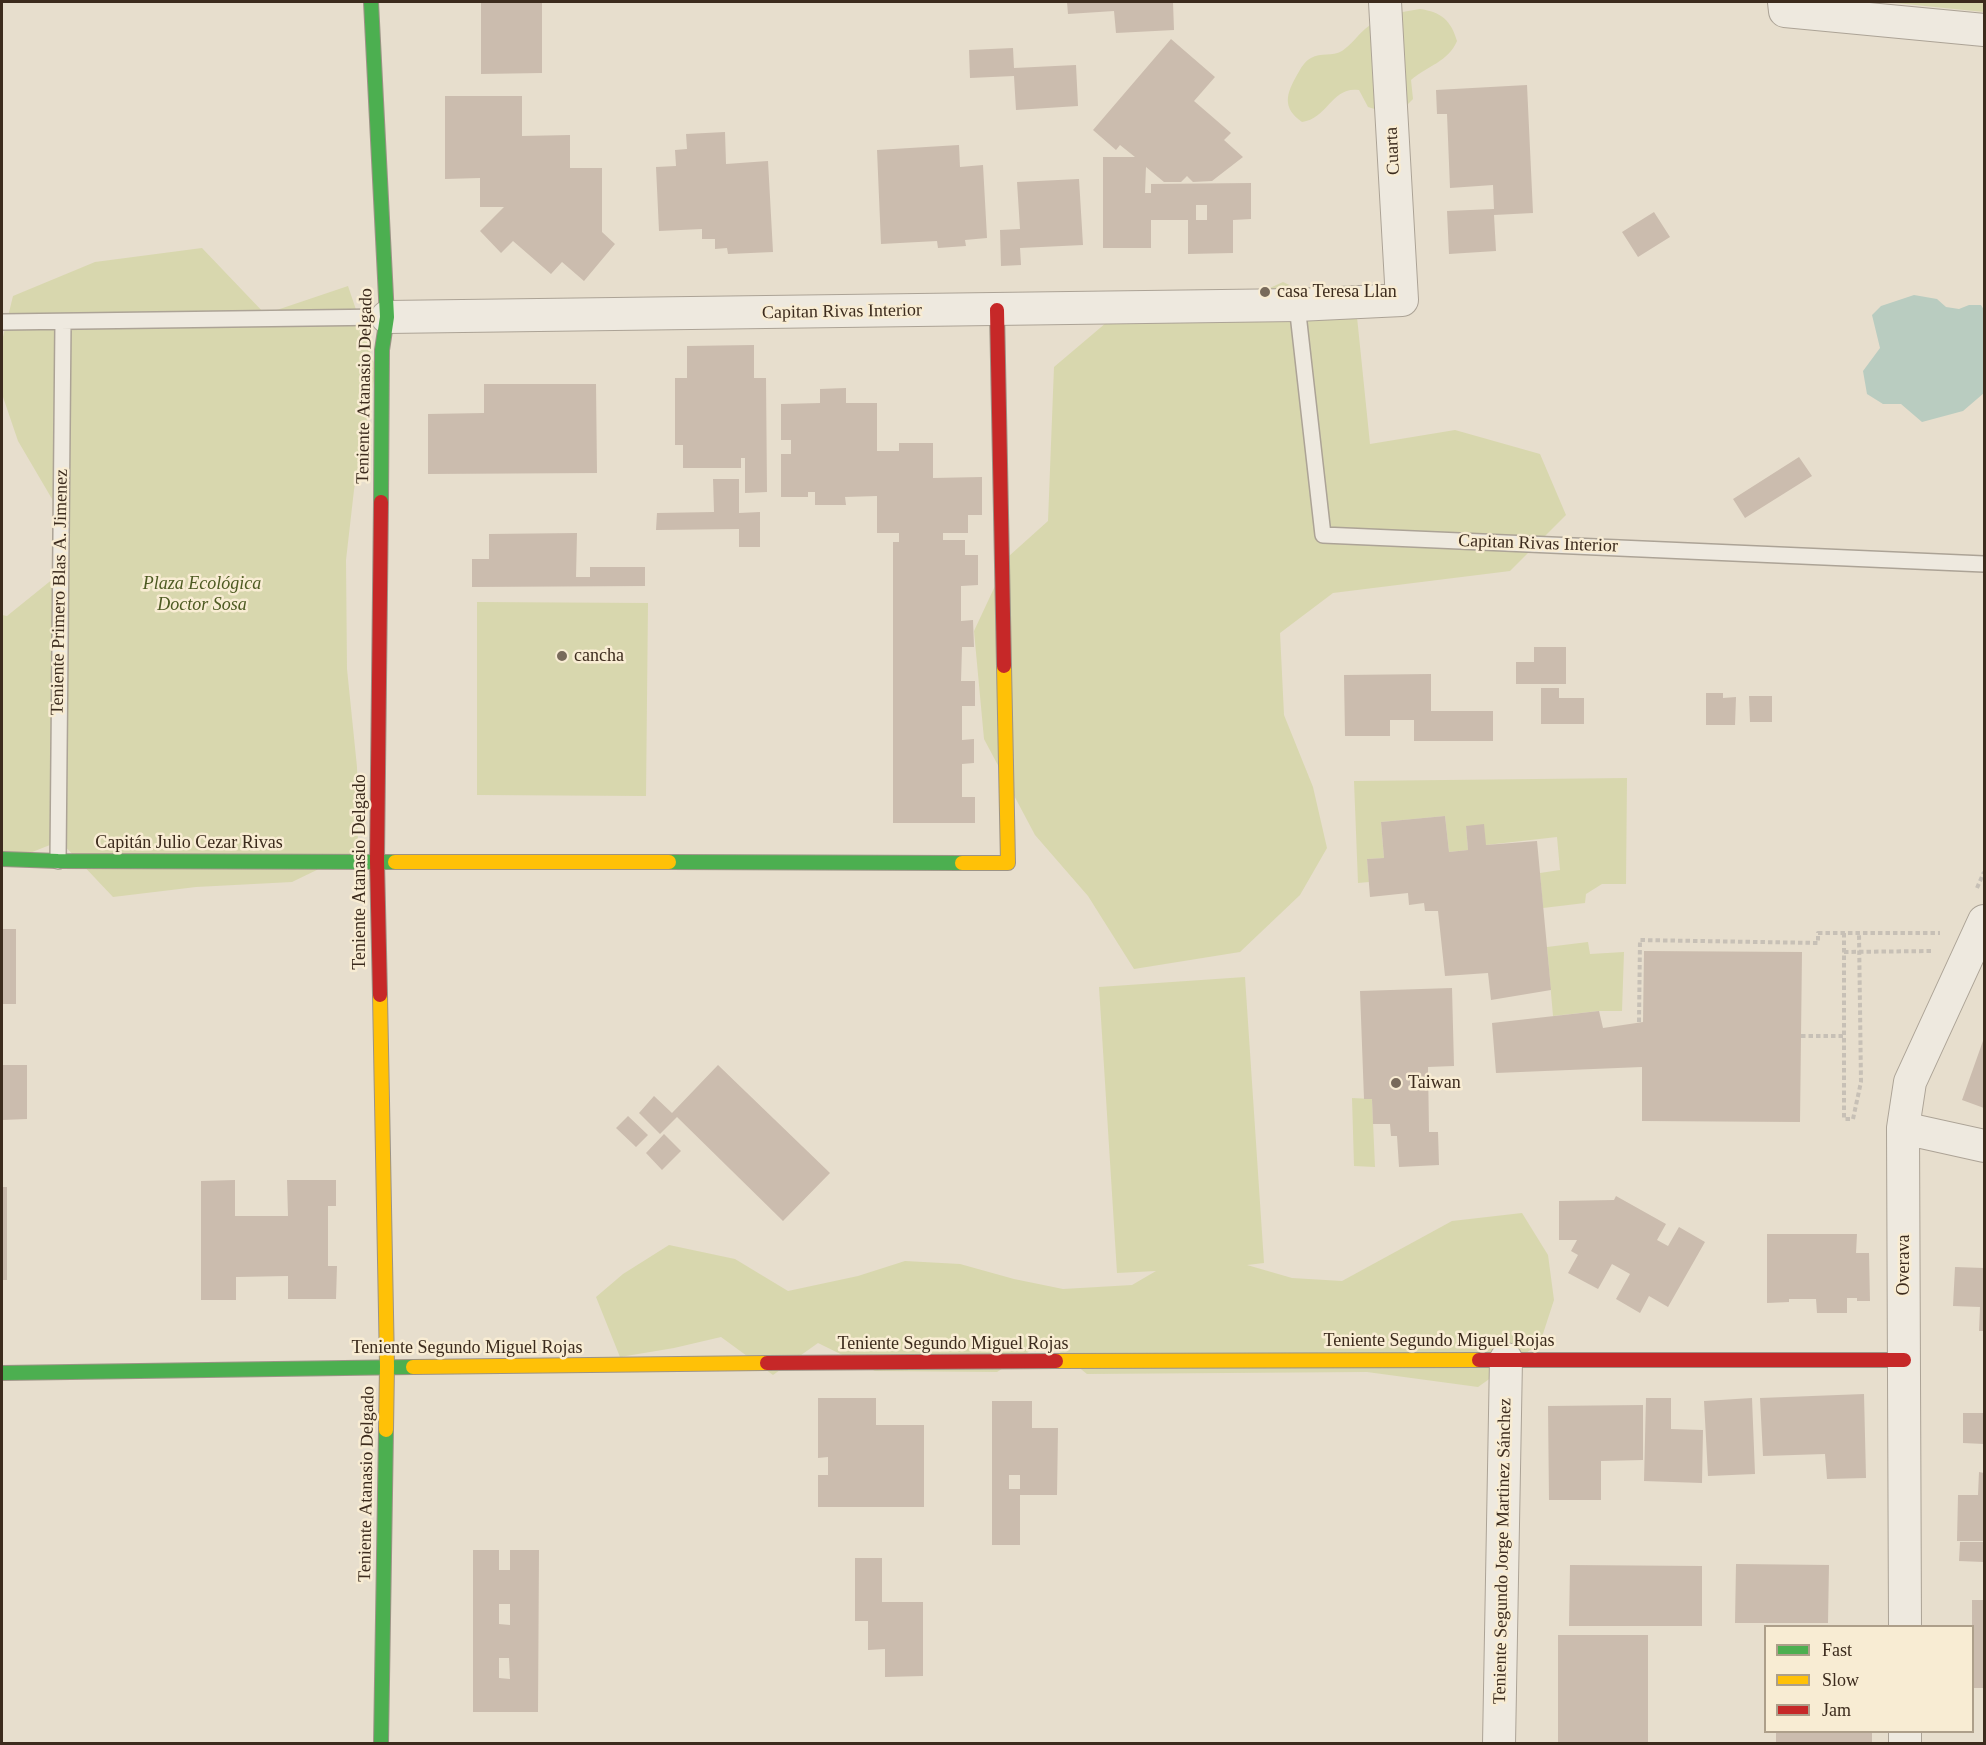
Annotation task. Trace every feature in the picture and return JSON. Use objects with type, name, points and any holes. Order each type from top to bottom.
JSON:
[{"type":"street","name":"Teniente Atanasio Delgado","points":[[371,2],[387,317],[382,350],[377,861],[387,1366],[381,1743]]},
{"type":"street","name":"Cuarta","points":[[1385,2],[1402,300]]},
{"type":"street","points":[[1785,6],[1984,30]]},
{"type":"street","name":"Capitan Rivas Interior","points":[[387,317],[1297,305],[1402,300]]},
{"type":"street","name":"Capitán Julio Cezar Rivas","points":[[2,859],[1008,863],[997,310]]},
{"type":"street","name":"Overava","points":[[1905,1625],[1903,1128],[1910,1083],[1984,921]]},
{"type":"street","points":[[1903,1128],[1984,1146]]},
{"type":"street","name":"Teniente Segundo Miguel Rojas","points":[[2,1372],[387,1366],[1506,1359],[1905,1360]]},
{"type":"street","name":"Teniente Segundo Jorge Martinez Sánchez","points":[[1499,1743],[1506,1359]]},
{"type":"lane","name":"Capitan Rivas Interior","points":[[1297,305],[1323,535],[1984,564]]},
{"type":"lane","points":[[2,322],[387,317]]},
{"type":"lane","name":"Teniente Primero Blas A. Jimenez","points":[[58,861],[63,322]]},
{"type":"path","points":[[1639,1022],[1640,940],[1818,943],[1818,933],[1945,933]]},
{"type":"path","points":[[1844,933],[1844,1119],[1852,1119],[1861,1082],[1859,933]]},
{"type":"path","points":[[1844,952],[1937,951]]},
{"type":"path","points":[[1801,1036],[1843,1036]]},
{"type":"green space","points":[[1886,2],[1984,2],[1984,12]]},
{"type":"green space","points":[[1420,9],[1434,12],[1444,18],[1452,28],[1457,41],[1443,59],[1411,80],[1413,99],[1406,106],[1378,110],[1368,107],[1359,90],[1350,90],[1336,97],[1311,119],[1302,122],[1291,111],[1288,95],[1306,61],[1315,56],[1342,51],[1371,24],[1384,17]]},
{"type":"green space","name":"Plaza Ecológica Doctor Sosa","points":[[202,248],[265,314],[348,286],[376,369],[354,490],[346,560],[347,669],[357,767],[358,850],[292,882],[196,887],[113,897],[60,841],[2,864],[2,615],[7,616],[59,574],[55,504],[18,441],[2,394],[2,341],[13,296],[95,262]]},
{"type":"green space","points":[[1283,282],[1357,317],[1370,444],[1455,430],[1540,454],[1566,515],[1510,571],[1333,593],[1280,633],[1284,715],[1313,787],[1327,848],[1300,895],[1240,952],[1134,969],[1088,896],[1035,835],[984,739],[974,631],[1009,556],[1048,521],[1054,367],[1113,317],[1230,306]]},
{"type":"green space","name":"cancha","points":[[477,602],[648,603],[646,796],[477,795]]},
{"type":"green space","points":[[1627,778],[1626,884],[1602,884],[1586,894],[1585,903],[1543,908],[1540,873],[1560,870],[1557,837],[1486,845],[1466,826],[1468,850],[1449,852],[1445,816],[1381,822],[1384,858],[1367,859],[1369,882],[1358,883],[1354,781]]},
{"type":"green space","points":[[1588,942],[1590,954],[1624,952],[1622,1011],[1553,1016],[1547,947]]},
{"type":"green space","points":[[1245,977],[1264,1263],[1247,1265],[1292,1278],[1342,1281],[1452,1221],[1522,1213],[1548,1255],[1554,1300],[1540,1343],[1478,1387],[1367,1372],[1087,1374],[1046,1341],[997,1372],[875,1371],[818,1343],[773,1375],[721,1337],[620,1357],[596,1297],[623,1274],[669,1245],[735,1259],[788,1291],[858,1276],[905,1261],[960,1264],[1014,1279],[1063,1289],[1132,1285],[1156,1271],[1117,1273],[1099,987]]},
{"type":"green space","points":[[1352,1098],[1372,1099],[1375,1167],[1354,1166]]},
{"type":"shaded area","points":[[1914,295],[1937,299],[1946,307],[1959,309],[1969,305],[1981,305],[1984,310],[1984,393],[1963,411],[1922,422],[1901,404],[1883,404],[1867,394],[1863,371],[1880,348],[1872,315],[1881,306]]},
{"type":"building","points":[[481,2],[542,2],[542,73],[481,74]]},
{"type":"building","points":[[1067,2],[1173,2],[1174,30],[1116,33],[1114,11],[1068,14]]},
{"type":"building","points":[[1171,39],[1215,77],[1194,101],[1231,133],[1224,140],[1243,157],[1212,181],[1193,182],[1187,176],[1181,182],[1164,182],[1146,167],[1145,193],[1151,193],[1151,184],[1251,183],[1251,219],[1233,220],[1233,253],[1188,254],[1188,220],[1151,220],[1151,248],[1103,248],[1103,157],[1135,157],[1120,145],[1116,150],[1093,130]],"holes":[[[1196,205],[1207,205],[1207,220],[1196,220]]]},
{"type":"building","points":[[1013,48],[1014,68],[1076,65],[1078,106],[1016,110],[1014,76],[970,78],[969,50]]},
{"type":"building","points":[[1527,85],[1533,213],[1494,215],[1496,251],[1449,254],[1447,211],[1494,209],[1493,185],[1450,188],[1447,114],[1437,114],[1436,90]]},
{"type":"building","points":[[445,96],[522,96],[522,136],[570,135],[570,168],[602,168],[602,232],[615,244],[584,281],[562,262],[551,274],[513,241],[501,253],[480,231],[504,207],[480,207],[480,178],[445,179]]},
{"type":"building","points":[[725,132],[726,164],[768,161],[773,252],[728,254],[727,248],[715,249],[715,239],[702,239],[702,229],[659,231],[656,167],[676,166],[675,150],[687,149],[686,134]]},
{"type":"building","points":[[959,145],[960,167],[983,165],[987,238],[965,240],[966,246],[938,248],[937,241],[881,244],[877,150]]},
{"type":"building","points":[[1079,179],[1083,245],[1020,248],[1021,265],[1001,266],[1000,230],[1020,229],[1017,182]]},
{"type":"building","points":[[1654,212],[1670,237],[1638,257],[1622,232]]},
{"type":"building","points":[[754,345],[754,378],[766,378],[767,492],[745,493],[745,458],[741,458],[741,468],[683,468],[683,445],[675,445],[675,378],[687,378],[687,346]]},
{"type":"building","points":[[484,384],[596,384],[597,473],[428,474],[428,414],[484,413]]},
{"type":"building","points":[[846,388],[846,403],[877,403],[877,451],[899,451],[899,443],[933,443],[933,478],[982,477],[982,515],[968,515],[968,533],[943,533],[943,540],[965,540],[965,555],[978,555],[978,585],[961,586],[961,621],[973,620],[974,647],[962,647],[961,681],[975,681],[975,706],[962,706],[962,740],[974,739],[974,763],[962,764],[962,797],[975,797],[975,823],[893,823],[893,542],[899,542],[899,533],[877,533],[877,496],[845,497],[846,505],[815,505],[815,492],[808,492],[808,497],[781,497],[781,454],[791,454],[791,440],[781,440],[781,404],[820,403],[820,389]]},
{"type":"building","points":[[1799,457],[1812,476],[1745,518],[1733,499]]},
{"type":"building","points":[[713,479],[739,479],[739,513],[760,512],[760,547],[739,547],[739,529],[656,530],[657,513],[714,512]]},
{"type":"building","points":[[577,533],[576,577],[590,577],[590,567],[645,567],[645,586],[472,587],[472,559],[489,559],[489,534]]},
{"type":"building","points":[[1534,647],[1566,647],[1566,684],[1516,684],[1516,662],[1534,662]]},
{"type":"building","points":[[1431,674],[1431,711],[1493,711],[1493,741],[1414,741],[1414,720],[1390,720],[1390,736],[1345,736],[1344,675]]},
{"type":"building","points":[[1541,688],[1559,688],[1559,698],[1584,698],[1584,724],[1541,724]]},
{"type":"building","points":[[1706,693],[1723,693],[1723,698],[1736,697],[1735,725],[1706,725]]},
{"type":"building","points":[[1749,696],[1772,696],[1772,722],[1750,722]]},
{"type":"building","points":[[1445,816],[1449,852],[1468,850],[1466,826],[1484,824],[1486,845],[1537,841],[1551,990],[1491,1000],[1488,973],[1445,976],[1438,911],[1425,911],[1424,903],[1409,905],[1408,893],[1370,897],[1367,859],[1384,858],[1381,822]]},
{"type":"building","points":[[2,929],[16,929],[16,1004],[2,1004]]},
{"type":"building","points":[[1644,951],[1802,952],[1800,1122],[1642,1121],[1642,1067],[1496,1073],[1492,1023],[1599,1011],[1603,1028],[1643,1022]]},
{"type":"building","name":"Taiwan","points":[[1452,988],[1454,1066],[1428,1067],[1429,1132],[1438,1132],[1439,1165],[1399,1167],[1397,1136],[1391,1136],[1390,1124],[1373,1124],[1372,1099],[1364,1099],[1360,991]]},
{"type":"building","points":[[1984,1038],[1984,1108],[1962,1100]]},
{"type":"building","points":[[2,1065],[27,1065],[27,1119],[2,1120]]},
{"type":"building","points":[[718,1065],[830,1173],[783,1221],[677,1117],[660,1134],[639,1113],[654,1096],[672,1113]]},
{"type":"building","points":[[628,1116],[648,1135],[636,1147],[616,1128]]},
{"type":"building","points":[[664,1134],[681,1151],[662,1170],[646,1153]]},
{"type":"building","points":[[235,1180],[235,1216],[288,1216],[287,1180],[336,1180],[336,1206],[328,1206],[328,1266],[337,1266],[336,1299],[288,1299],[288,1276],[236,1277],[236,1300],[201,1300],[201,1181]]},
{"type":"building","points":[[2,1187],[7,1187],[7,1280],[2,1280]]},
{"type":"building","points":[[1616,1196],[1666,1224],[1657,1240],[1668,1246],[1679,1227],[1705,1242],[1668,1307],[1649,1296],[1640,1313],[1616,1299],[1630,1274],[1612,1264],[1598,1289],[1568,1273],[1578,1255],[1571,1251],[1577,1240],[1559,1240],[1559,1201],[1614,1200]]},
{"type":"building","points":[[1767,1234],[1857,1234],[1856,1253],[1869,1253],[1870,1301],[1847,1298],[1847,1313],[1817,1313],[1816,1299],[1789,1299],[1789,1302],[1767,1303]]},
{"type":"building","points":[[1955,1267],[1984,1268],[1984,1331],[1979,1331],[1980,1307],[1953,1306]]},
{"type":"building","points":[[1864,1394],[1866,1478],[1827,1479],[1825,1454],[1763,1456],[1760,1398]]},
{"type":"building","points":[[818,1398],[876,1398],[876,1425],[924,1425],[924,1507],[818,1507],[818,1475],[828,1475],[828,1457],[818,1458]]},
{"type":"building","points":[[1646,1398],[1671,1398],[1671,1429],[1703,1430],[1702,1483],[1644,1481]]},
{"type":"building","points":[[1752,1398],[1755,1474],[1708,1476],[1704,1401]]},
{"type":"building","points":[[992,1401],[1032,1401],[1032,1428],[1058,1428],[1057,1495],[1020,1495],[1020,1545],[992,1545]],"holes":[[[1009,1475],[1020,1475],[1020,1489],[1009,1489]]]},
{"type":"building","points":[[1643,1405],[1643,1460],[1601,1461],[1601,1500],[1549,1500],[1548,1406]]},
{"type":"building","points":[[1963,1413],[1984,1413],[1984,1444],[1963,1443]]},
{"type":"building","points":[[1979,1472],[1984,1473],[1984,1541],[1957,1541],[1958,1495],[1978,1495]]},
{"type":"building","points":[[1960,1542],[1984,1542],[1984,1562],[1959,1561]]},
{"type":"building","points":[[473,1550],[499,1550],[499,1570],[510,1570],[510,1550],[539,1550],[538,1712],[473,1712]],"holes":[[[499,1604],[510,1604],[510,1625],[499,1624]],[[499,1658],[509,1658],[510,1679],[499,1678]]]},
{"type":"building","points":[[855,1558],[882,1558],[882,1602],[923,1602],[923,1676],[885,1677],[885,1649],[868,1650],[868,1621],[855,1621]]},
{"type":"building","points":[[1736,1564],[1829,1565],[1828,1623],[1735,1623]]},
{"type":"building","points":[[1570,1565],[1702,1566],[1702,1626],[1569,1626]]},
{"type":"building","points":[[1972,1600],[1984,1600],[1984,1688],[1974,1688],[1974,1625],[1972,1625]]},
{"type":"building","points":[[1558,1635],[1648,1635],[1648,1744],[1558,1744]]},
{"type":"building","points":[[1776,1733],[1872,1733],[1872,1744],[1776,1744]]},
{"type":"traffic: fast","points":[[371,2],[387,317],[382,350],[381,502]]},
{"type":"traffic: fast","points":[[2,859],[395,862]]},
{"type":"traffic: fast","points":[[669,862],[962,863]]},
{"type":"traffic: fast","points":[[2,1373],[413,1367]]},
{"type":"traffic: fast","points":[[381,1744],[386,1430]]},
{"type":"traffic: slow","points":[[962,863],[1008,863],[1004,666]]},
{"type":"traffic: slow","points":[[395,862],[669,862]]},
{"type":"traffic: slow","points":[[380,995],[387,1366],[386,1430]]},
{"type":"traffic: slow","points":[[1056,1361],[1479,1360]]},
{"type":"traffic: slow","points":[[413,1367],[767,1363]]},
{"type":"traffic: jam","points":[[997,310],[1004,666]]},
{"type":"traffic: jam","points":[[380,995],[377,861],[381,502]]},
{"type":"traffic: jam","points":[[1479,1360],[1904,1360]]},
{"type":"traffic: jam","points":[[767,1363],[1056,1361]]},
{"type":"place","name":"casa Teresa Llan","points":[[1265,292]]},
{"type":"place","name":"cancha","points":[[562,656]]},
{"type":"place","name":"Taiwan","points":[[1396,1083]]}]
